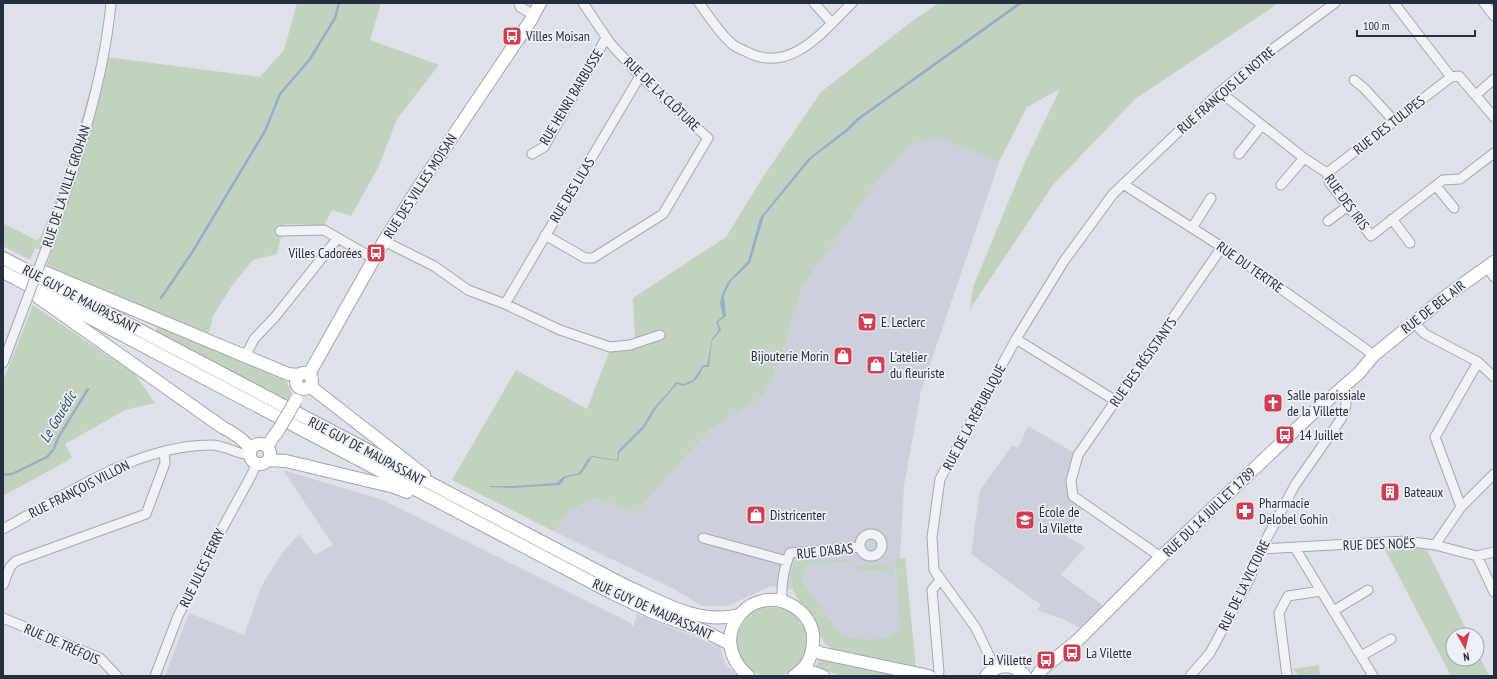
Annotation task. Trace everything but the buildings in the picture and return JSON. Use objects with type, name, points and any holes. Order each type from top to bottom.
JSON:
[{"type":"main road","name":"RUE DES VILLES MOISAN","points":[[303,375],[384,241],[534,15],[540,3]]},
{"type":"main road","points":[[3,255],[246,355],[288,374],[303,375],[312,379],[267,446]]},
{"type":"main road","name":"RUE GUY DE MAUPASSANT","points":[[3,258],[624,585],[664,603],[708,618],[724,618],[739,615]]},
{"type":"main road","name":"RUE DE BEL AIR","points":[[1374,355],[1413,322],[1490,264]]},
{"type":"main road","points":[[3,272],[216,423],[245,441],[252,456],[263,464],[268,460],[270,451],[267,446],[258,444],[252,456]]},
{"type":"main road","name":"RUE GUY DE MAUPASSANT","points":[[3,272],[612,593],[652,612],[704,631],[730,644]]},
{"type":"main road","name":"RUE DU 14 JUILLET 1789","points":[[990,672],[1007,666],[1023,674],[1039,672],[1078,640],[1161,557],[1312,414],[1359,374],[1374,355]]},
{"type":"main road","points":[[302,392],[423,474],[428,483]]},
{"type":"main road","points":[[268,460],[286,461],[394,487],[457,511]]},
{"type":"main road","points":[[748,676],[739,668],[730,644],[734,624],[739,615],[748,607],[759,602],[770,600],[782,601],[794,606],[803,614],[810,624],[813,637],[813,649],[808,662],[797,674]]},
{"type":"main road","points":[[813,649],[820,653],[909,672],[934,674]]},
{"type":"main road","points":[[797,674],[811,672],[824,676]]},
{"type":"street","name":"RUE DE LA VILLE GROHAN","points":[[3,364],[63,200],[94,99],[103,57],[111,3]]},
{"type":"street","points":[[519,3],[520,7],[534,15]]},
{"type":"street","name":"RUE DE LA CLÔTURE","points":[[546,235],[584,258],[593,258],[663,214],[708,138],[640,76],[606,38],[583,3]]},
{"type":"street","points":[[699,3],[732,44],[754,56],[771,58],[789,56],[805,48],[852,3]]},
{"type":"street","points":[[814,3],[832,22]]},
{"type":"street","name":"RUE FRANÇOIS LE NOTRE","points":[[1123,184],[1220,92],[1274,48],[1335,3]]},
{"type":"street","points":[[1394,3],[1451,77],[1458,76],[1494,117]]},
{"type":"street","points":[[1484,3],[1494,16]]},
{"type":"street","name":"RUE HENRI BARBUSSE","points":[[532,154],[544,147],[606,38]]},
{"type":"street","name":"RUE DES LILAS","points":[[505,304],[640,76]]},
{"type":"street","name":"RUE DES TULIPES","points":[[1327,172],[1451,77]]},
{"type":"street","points":[[1354,80],[1364,88],[1394,121]]},
{"type":"street","points":[[1476,95],[1494,80]]},
{"type":"street","name":"RUE DES IRIS","points":[[1220,92],[1304,158],[1327,172],[1329,182],[1371,236],[1443,180],[1460,179],[1494,153]]},
{"type":"street","points":[[1239,154],[1262,125]]},
{"type":"street","points":[[1281,185],[1304,158]]},
{"type":"street","name":"RUE DU TERTRE","points":[[1123,184],[1222,247],[1374,355]]},
{"type":"street","name":"RUE DE LA RÉPUBLIQUE","points":[[990,672],[976,628],[934,570],[932,537],[940,479],[1016,339],[1064,261],[1092,221],[1123,184]]},
{"type":"street","points":[[1436,186],[1454,208]]},
{"type":"street","points":[[1192,228],[1211,198]]},
{"type":"street","points":[[1328,221],[1348,206]]},
{"type":"street","points":[[1392,219],[1410,243]]},
{"type":"street","points":[[280,231],[324,230],[337,239],[374,259]]},
{"type":"street","points":[[246,355],[254,339],[275,317],[337,239]]},
{"type":"street","points":[[384,241],[434,266],[468,290],[505,304],[560,330],[610,346],[630,345],[660,335]]},
{"type":"street","name":"RUE DES RÉSISTANTS","points":[[1161,557],[1073,496],[1071,481],[1078,455],[1222,247]]},
{"type":"street","points":[[1490,264],[1494,277]]},
{"type":"street","points":[[1413,322],[1425,334],[1478,362],[1494,377]]},
{"type":"street","points":[[1016,339],[1116,400]]},
{"type":"street","points":[[1461,507],[1435,437],[1478,362]]},
{"type":"street","name":"RUE DE LA VICTOIRE","points":[[1190,676],[1210,653],[1250,578],[1261,549],[1295,484],[1341,419],[1346,408],[1347,398],[1342,388]]},
{"type":"street","name":"RUE FRANÇOIS VILLON","points":[[3,529],[110,470],[164,451],[211,444],[252,456]]},
{"type":"street","points":[[3,585],[10,567],[16,561],[146,514],[165,463],[164,451]]},
{"type":"street","name":"RUE JULES FERRY","points":[[155,676],[178,616],[197,579],[200,569],[251,476],[252,456]]},
{"type":"street","points":[[1435,545],[1461,507],[1494,474]]},
{"type":"street","points":[[703,538],[787,561]]},
{"type":"street","name":"RUE DES NOËS","points":[[1261,549],[1400,541],[1435,545],[1477,556],[1494,552]]},
{"type":"street","name":"RUE D'ABAS","points":[[782,601],[782,589],[790,553],[860,547]]},
{"type":"street","points":[[1295,548],[1373,676]]},
{"type":"street","points":[[1477,556],[1494,592]]},
{"type":"street","points":[[934,674],[932,590],[940,580]]},
{"type":"street","points":[[1333,611],[1368,590]]},
{"type":"street","points":[[1287,676],[1278,613],[1288,596],[1321,592]]},
{"type":"street","name":"RUE DE TRÉFOIS","points":[[3,618],[100,658],[117,676]]},
{"type":"street","points":[[1361,656],[1391,640]]},
{"type":"shaded area","points":[[935,137],[999,162],[921,391],[904,486],[900,557],[909,656],[840,642],[801,591],[771,586],[728,606],[702,606],[674,589],[555,532],[568,511],[599,498],[636,514],[665,479],[711,429],[730,416],[782,354],[802,287],[879,179],[910,146]]},
{"type":"shaded area","name":"École de la Vilette","points":[[1028,426],[1078,455],[1073,495],[1086,505],[1064,535],[1085,547],[1061,575],[1104,606],[1080,628],[1063,619],[1037,610],[1041,605],[971,554],[980,490],[1012,446],[1018,448]]},
{"type":"shaded area","points":[[283,470],[383,500],[631,623],[633,627],[637,614],[720,647],[725,663],[737,676],[165,676],[189,613],[244,635],[262,585],[283,552],[299,534],[315,555],[333,545]]},
{"type":"green space","points":[[297,3],[381,3],[370,40],[439,65],[397,119],[378,168],[351,216],[332,210],[324,225],[284,224],[277,254],[253,260],[233,284],[213,316],[206,345],[287,382],[292,395],[288,400],[156,333],[159,315],[47,265],[51,253],[35,248],[30,260],[3,246],[3,223],[38,241],[50,214],[66,167],[88,98],[99,56],[260,77],[284,50]]},
{"type":"green space","points":[[939,3],[1279,3],[1135,99],[1053,185],[970,309],[973,287],[1025,162],[1060,89],[1027,107],[999,162],[935,137],[910,146],[879,179],[802,287],[782,354],[764,395],[711,429],[665,479],[636,514],[598,498],[568,511],[555,532],[452,480],[516,370],[587,409],[610,350],[635,338],[633,298],[726,237],[763,177],[821,92],[915,19]]},
{"type":"green space","points":[[33,305],[135,374],[155,403],[125,410],[65,444],[72,458],[3,496],[3,381]]},
{"type":"green space","points":[[1383,546],[1413,547],[1427,550],[1465,627],[1445,627],[1445,665]]},
{"type":"green space","points":[[905,558],[916,667],[857,657],[835,650],[826,645],[793,591],[791,575],[794,563],[799,560],[852,559],[852,561],[807,564],[801,580],[840,634],[858,639],[879,639],[890,636],[900,629],[896,559]]},
{"type":"green space","points":[[887,564],[892,569],[893,577],[890,577],[889,571],[855,569],[855,566]]},
{"type":"green space","points":[[765,607],[779,607],[792,613],[801,622],[807,635],[805,655],[797,667],[779,677],[765,677],[752,671],[743,662],[737,649],[737,635],[743,622],[752,613]]},
{"type":"green space","points":[[819,659],[900,676],[841,676],[816,667]]},
{"type":"green space","points":[[1319,665],[1320,676],[1299,676],[1293,669]]},
{"type":"green space","points":[[1446,667],[1485,667],[1489,676],[1451,676]]},
{"type":"water","points":[[1018,3],[1023,3],[859,120],[848,131],[812,158],[764,216],[750,263],[731,281],[726,291],[724,296],[726,316],[718,322],[721,330],[712,341],[709,367],[703,367],[698,377],[693,382],[683,386],[677,384],[657,407],[644,428],[619,453],[618,461],[592,457],[581,474],[565,478],[560,485],[512,488],[490,487],[557,483],[563,477],[579,473],[588,459],[592,456],[617,460],[618,451],[643,426],[653,409],[676,382],[684,384],[693,380],[703,365],[707,365],[712,339],[719,330],[716,322],[723,316],[720,303],[722,294],[728,282],[748,261],[760,218],[808,159],[846,129],[856,119]]},
{"type":"waterway","points":[[161,298],[193,251],[265,131],[280,94],[310,59],[335,18],[339,3]]},
{"type":"waterway","name":"Le Gouédic","points":[[3,475],[12,474],[47,457],[54,449],[58,438],[88,389]]},
{"type":"place","name":"Villes Moisan","points":[[512,36]]},
{"type":"place","name":"Villes Cadorées","points":[[376,253]]},
{"type":"place","name":"E. Leclerc","points":[[867,322]]},
{"type":"place","name":"Bijouterie Morin","points":[[843,356]]},
{"type":"place","name":"L'atelier du fleuriste","points":[[876,365]]},
{"type":"place","name":"Salle paroissiale de la Villette","points":[[1273,403]]},
{"type":"place","name":"14 Juillet","points":[[1285,435]]},
{"type":"place","name":"Bateaux","points":[[1390,492]]},
{"type":"place","name":"Pharmacie Delobel Gohin","points":[[1245,511]]},
{"type":"place","name":"Districenter","points":[[756,515]]},
{"type":"place","name":"École de la Vilette","points":[[1025,520]]},
{"type":"place","name":"La Vilette","points":[[1072,653]]},
{"type":"place","name":"La Villette","points":[[1046,660]]}]
